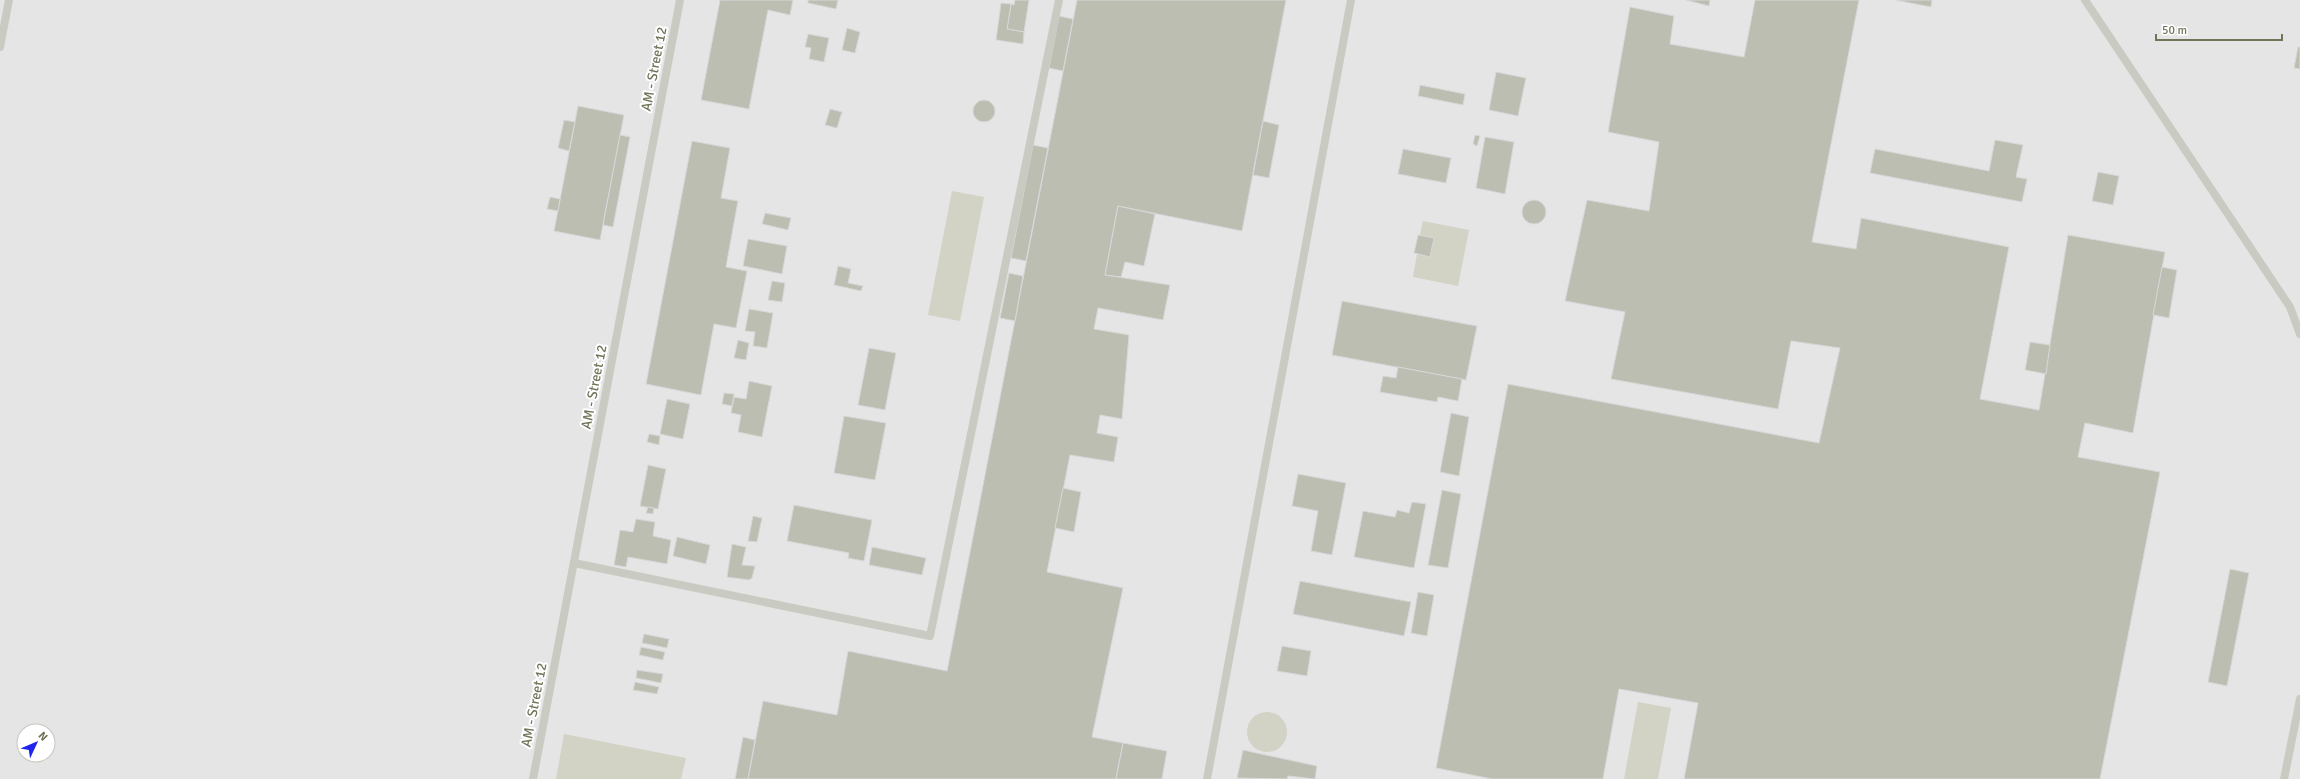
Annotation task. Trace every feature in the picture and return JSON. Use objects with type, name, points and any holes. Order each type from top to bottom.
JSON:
[{"type":"lane","points":[[0,47],[9,0]]},
{"type":"lane","name":"AM - Street 12","points":[[533,779],[680,0]]},
{"type":"lane","points":[[574,563],[930,636],[1059,0]]},
{"type":"lane","points":[[1207,779],[1351,0]]},
{"type":"lane","points":[[2085,0],[2290,307],[2300,334]]},
{"type":"lane","points":[[2284,779],[2300,699]]},
{"type":"shaded area","points":[[0,0],[2300,0],[2300,779],[0,779]]},
{"type":"shaded area","points":[[952,191],[984,197],[960,321],[928,315]]},
{"type":"shaded area","points":[[1423,221],[1469,230],[1458,286],[1413,277],[1417,254],[1430,257],[1434,238],[1420,235]]},
{"type":"shaded area","points":[[1638,702],[1671,708],[1658,779],[1624,779]]},
{"type":"shaded area","points":[[1263,712],[1271,712],[1278,715],[1284,721],[1287,732],[1284,743],[1278,749],[1271,752],[1263,752],[1256,749],[1250,743],[1247,736],[1247,728],[1250,721],[1256,715]]},
{"type":"shaded area","points":[[564,734],[686,758],[681,779],[556,779]]},
{"type":"building","points":[[720,0],[793,0],[790,15],[768,10],[749,109],[701,100]]},
{"type":"building","points":[[808,0],[838,0],[836,9],[808,3]]},
{"type":"building","points":[[1015,0],[1029,0],[1024,32],[1007,29],[1011,4],[1014,5]]},
{"type":"building","points":[[1077,0],[1286,0],[1242,231],[1118,206],[1105,275],[1170,285],[1163,320],[1098,308],[1094,329],[1129,335],[1122,419],[1100,415],[1097,433],[1118,437],[1114,462],[1070,455],[1047,572],[1123,588],[1092,737],[1123,743],[1116,779],[748,779],[763,701],[837,715],[848,651],[947,671]]},
{"type":"building","points":[[1686,0],[1710,0],[1709,6]]},
{"type":"building","points":[[1755,0],[1859,0],[1812,242],[1856,249],[1861,218],[2009,247],[1980,399],[2039,410],[2068,235],[2165,252],[2133,433],[2085,423],[2078,457],[2160,472],[2100,779],[1684,779],[1698,703],[1619,689],[1603,779],[1492,779],[1436,768],[1508,384],[1819,443],[1840,348],[1791,341],[1778,409],[1611,379],[1625,312],[1565,301],[1587,200],[1649,211],[1659,142],[1608,132],[1630,7],[1674,16],[1670,44],[1744,57]]},
{"type":"building","points":[[1895,0],[1932,0],[1931,7]]},
{"type":"building","points":[[1001,3],[1011,4],[1007,29],[1024,32],[1023,44],[996,40]]},
{"type":"building","points":[[1059,16],[1073,19],[1063,71],[1049,68]]},
{"type":"building","points":[[847,28],[860,32],[855,53],[842,50]]},
{"type":"building","points":[[808,34],[829,38],[824,62],[809,59],[811,48],[805,47]]},
{"type":"building","points":[[2298,47],[2300,47],[2300,69],[2294,68]]},
{"type":"building","points":[[1496,72],[1526,78],[1518,116],[1489,110]]},
{"type":"building","points":[[1420,85],[1465,94],[1463,105],[1418,96]]},
{"type":"building","points":[[980,100],[988,100],[995,107],[995,115],[988,122],[980,122],[973,115],[973,107]]},
{"type":"building","points":[[578,106],[624,115],[600,240],[554,231]]},
{"type":"building","points":[[830,109],[842,112],[837,128],[825,125]]},
{"type":"building","points":[[564,120],[575,122],[569,151],[558,148]]},
{"type":"building","points":[[1263,121],[1279,125],[1269,178],[1253,175]]},
{"type":"building","points":[[620,135],[630,137],[613,227],[603,225]]},
{"type":"building","points":[[1475,135],[1480,136],[1477,146],[1473,144]]},
{"type":"building","points":[[1485,137],[1514,142],[1505,194],[1476,188]]},
{"type":"building","points":[[1995,140],[2023,145],[2016,177],[2027,179],[2022,202],[1870,173],[1875,149],[1989,171]]},
{"type":"building","points":[[692,141],[730,148],[721,198],[738,201],[726,267],[747,271],[736,328],[714,324],[701,395],[646,384]]},
{"type":"building","points":[[1033,145],[1048,148],[1026,261],[1011,258]]},
{"type":"building","points":[[1403,149],[1451,158],[1446,183],[1398,174]]},
{"type":"building","points":[[2098,172],[2119,176],[2113,205],[2092,201]]},
{"type":"building","points":[[550,197],[560,199],[558,211],[547,209]]},
{"type":"building","points":[[1534,200],[1543,203],[1546,212],[1543,221],[1534,224],[1525,221],[1522,212],[1525,203]]},
{"type":"building","points":[[1118,206],[1155,214],[1144,266],[1125,262],[1121,277],[1105,275]]},
{"type":"building","points":[[765,213],[791,218],[788,230],[762,224]]},
{"type":"building","points":[[1418,235],[1434,238],[1430,257],[1414,253]]},
{"type":"building","points":[[748,239],[787,246],[782,274],[743,266]]},
{"type":"building","points":[[838,266],[851,269],[848,283],[863,286],[861,291],[834,285]]},
{"type":"building","points":[[2162,267],[2177,270],[2169,318],[2153,315]]},
{"type":"building","points":[[1009,273],[1023,276],[1015,321],[1000,318]]},
{"type":"building","points":[[772,281],[785,283],[782,302],[768,300]]},
{"type":"building","points":[[1342,301],[1477,326],[1466,380],[1332,355]]},
{"type":"building","points":[[749,309],[773,313],[767,348],[753,346],[755,332],[745,331]]},
{"type":"building","points":[[738,340],[749,343],[746,360],[734,358]]},
{"type":"building","points":[[2030,342],[2050,345],[2046,374],[2025,370]]},
{"type":"building","points":[[869,348],[896,353],[885,410],[858,405]]},
{"type":"building","points":[[1398,367],[1462,379],[1458,401],[1438,397],[1437,402],[1380,392],[1383,376],[1396,378]]},
{"type":"building","points":[[749,381],[772,386],[762,437],[738,432],[741,415],[731,413],[734,397],[746,399]]},
{"type":"building","points":[[724,393],[734,394],[732,406],[722,404]]},
{"type":"building","points":[[667,399],[690,404],[683,439],[660,434]]},
{"type":"building","points":[[1451,413],[1469,417],[1459,476],[1440,472]]},
{"type":"building","points":[[844,416],[886,423],[875,480],[834,473]]},
{"type":"building","points":[[649,434],[660,436],[659,445],[647,442]]},
{"type":"building","points":[[648,465],[666,469],[658,509],[640,506]]},
{"type":"building","points":[[1298,474],[1346,483],[1332,555],[1311,551],[1318,511],[1292,506]]},
{"type":"building","points":[[1063,488],[1081,492],[1074,532],[1055,528]]},
{"type":"building","points":[[1442,490],[1461,494],[1448,568],[1428,565]]},
{"type":"building","points":[[1412,502],[1426,504],[1414,568],[1354,557],[1363,511],[1395,517],[1397,510],[1409,513]]},
{"type":"building","points":[[794,505],[872,520],[864,561],[848,558],[849,553],[787,541]]},
{"type":"building","points":[[648,507],[654,508],[653,514],[646,513]]},
{"type":"building","points":[[753,516],[762,518],[757,542],[748,541]]},
{"type":"building","points":[[636,519],[655,522],[653,536],[671,540],[667,564],[628,557],[626,567],[614,565],[620,530],[633,532]]},
{"type":"building","points":[[677,537],[710,545],[706,564],[673,556]]},
{"type":"building","points":[[732,544],[746,547],[742,565],[755,566],[752,578],[749,580],[727,577]]},
{"type":"building","points":[[872,547],[926,558],[922,575],[869,565]]},
{"type":"building","points":[[2230,569],[2249,573],[2227,686],[2208,682]]},
{"type":"building","points":[[1300,581],[1411,602],[1404,636],[1293,614]]},
{"type":"building","points":[[1418,592],[1434,595],[1427,636],[1411,633]]},
{"type":"building","points":[[644,634],[669,639],[667,648],[642,643]]},
{"type":"building","points":[[1282,646],[1311,651],[1307,676],[1277,671]]},
{"type":"building","points":[[641,647],[665,652],[663,660],[639,655]]},
{"type":"building","points":[[637,670],[663,674],[661,683],[636,678]]},
{"type":"building","points":[[635,682],[659,687],[657,694],[633,690]]},
{"type":"building","points":[[743,737],[755,740],[748,779],[735,779]]},
{"type":"building","points":[[1123,743],[1167,751],[1162,779],[1116,779]]},
{"type":"building","points":[[1243,750],[1317,766],[1315,779],[1288,776],[1287,779],[1237,778]]}]
